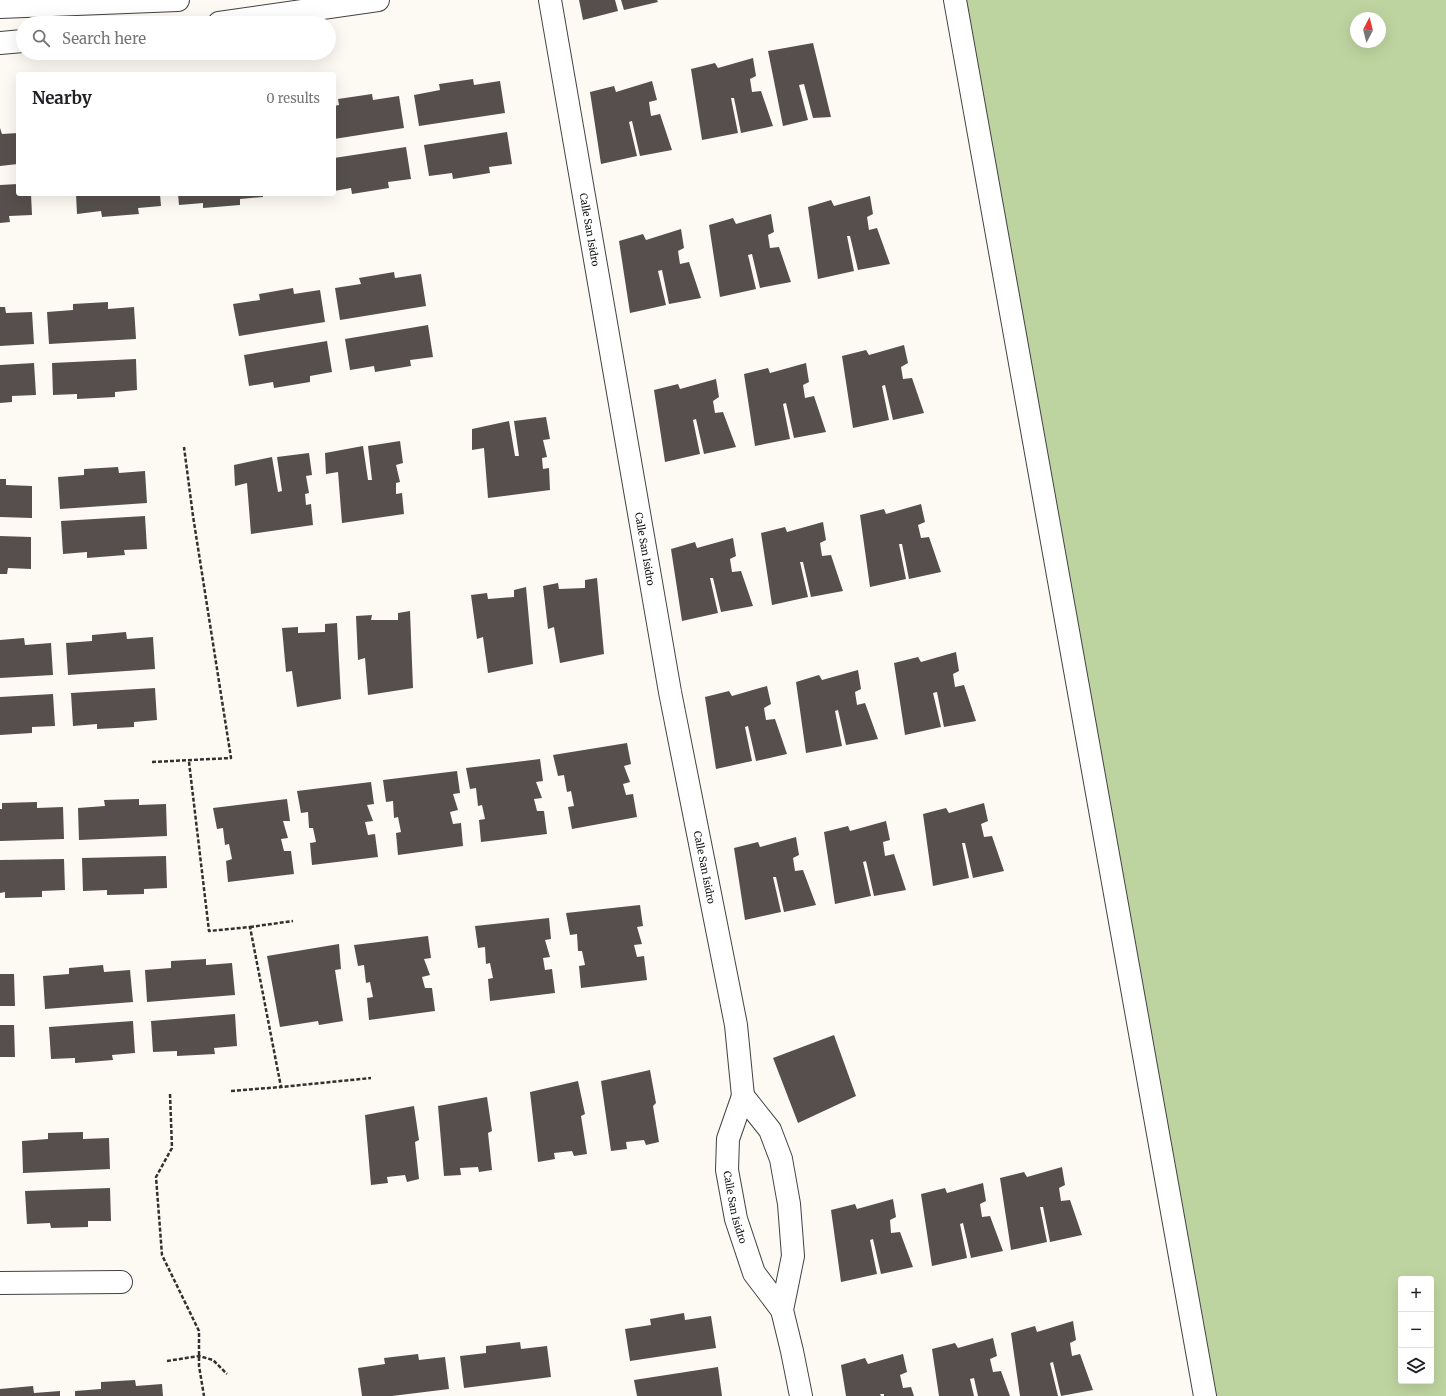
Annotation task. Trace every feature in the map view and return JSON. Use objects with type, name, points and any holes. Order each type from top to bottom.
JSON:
[{"type":"street","points":[[0,7],[178,0]]},
{"type":"street","points":[[266,16],[374,0]]},
{"type":"street","name":"Calle San Isidro","points":[[550,0],[670,692],[736,1025],[743,1096],[728,1139],[727,1170],[736,1219],[754,1273],[782,1310],[801,1396]]},
{"type":"street","points":[[955,0],[1205,1396]]},
{"type":"street","points":[[0,43],[16,42]]},
{"type":"street","name":"Calle San Isidro","points":[[743,1096],[770,1130],[782,1166],[789,1204],[793,1256],[782,1310]]},
{"type":"street","points":[[0,1283],[121,1282]]},
{"type":"path","points":[[152,762],[189,762],[231,758],[193,516],[184,447]]},
{"type":"path","points":[[189,762],[209,931],[294,921]]},
{"type":"path","points":[[250,927],[281,1087]]},
{"type":"path","points":[[231,1091],[371,1078]]},
{"type":"path","points":[[170,1094],[172,1148],[156,1177],[162,1255],[199,1331],[199,1356],[204,1396]]},
{"type":"path","points":[[167,1361],[199,1356],[213,1360],[226,1374]]},
{"type":"green space","points":[[957,0],[1446,0],[1446,1396],[1205,1396]]},
{"type":"building","points":[[579,0],[615,0],[618,11],[583,20]]},
{"type":"building","points":[[621,0],[657,0],[658,2],[624,10]]},
{"type":"building","points":[[813,43],[831,117],[813,118],[804,84],[799,85],[808,120],[783,126],[768,51]]},
{"type":"building","points":[[753,58],[756,76],[750,79],[752,92],[761,91],[773,126],[741,133],[734,98],[731,98],[738,133],[702,140],[691,69],[715,63],[718,68]]},
{"type":"building","points":[[473,79],[474,85],[500,81],[505,113],[419,126],[414,95],[440,90],[439,84]]},
{"type":"building","points":[[652,81],[657,100],[649,102],[651,116],[660,114],[672,150],[640,156],[632,121],[629,122],[637,156],[601,164],[590,92],[614,86],[616,92]]},
{"type":"building","points":[[372,94],[373,100],[399,96],[404,128],[336,139],[336,106],[339,105],[338,99]]},
{"type":"building","points":[[0,128],[2,134],[16,133],[16,164],[0,166]]},
{"type":"building","points":[[507,132],[512,164],[489,167],[490,173],[453,179],[452,173],[429,176],[424,145]]},
{"type":"building","points":[[406,147],[411,179],[388,182],[389,188],[352,194],[351,188],[336,191],[336,158]]},
{"type":"building","points":[[16,184],[16,196],[31,196],[32,215],[9,216],[10,222],[0,223],[0,185]]},
{"type":"building","points":[[76,196],[160,196],[161,206],[138,208],[139,214],[102,217],[101,211],[77,214]]},
{"type":"building","points":[[178,196],[263,196],[240,199],[240,205],[203,208],[203,203],[179,205]]},
{"type":"building","points":[[870,196],[873,214],[867,217],[869,230],[877,228],[890,264],[858,270],[850,236],[847,236],[854,271],[818,279],[808,207],[831,200],[834,206]]},
{"type":"building","points":[[771,214],[774,232],[768,235],[770,248],[779,247],[791,282],[760,288],[752,254],[748,255],[756,289],[720,297],[709,225],[733,218],[736,224]]},
{"type":"building","points":[[681,229],[684,248],[678,251],[680,264],[689,262],[701,298],[669,304],[662,270],[658,271],[666,305],[630,313],[619,241],[643,234],[646,240]]},
{"type":"building","points":[[394,272],[395,278],[421,274],[426,306],[340,320],[335,288],[361,284],[359,278]]},
{"type":"building","points":[[293,288],[294,294],[320,290],[325,322],[239,336],[233,304],[260,300],[259,294]]},
{"type":"building","points":[[108,302],[108,309],[134,307],[136,339],[49,344],[47,312],[73,310],[73,304]]},
{"type":"building","points":[[0,307],[5,307],[6,313],[32,312],[34,344],[0,346]]},
{"type":"building","points":[[428,325],[433,357],[410,360],[411,366],[375,372],[374,366],[350,370],[345,339]]},
{"type":"building","points":[[327,341],[332,372],[310,376],[310,382],[274,388],[273,382],[249,386],[244,355]]},
{"type":"building","points":[[904,345],[908,363],[901,367],[903,379],[912,378],[924,413],[893,420],[885,385],[882,386],[889,420],[853,428],[842,356],[866,350],[869,355]]},
{"type":"building","points":[[136,359],[137,390],[115,392],[115,397],[77,399],[77,394],[53,395],[52,363]]},
{"type":"building","points":[[34,363],[36,395],[12,396],[12,402],[0,403],[0,365]]},
{"type":"building","points":[[806,363],[809,382],[803,385],[805,398],[814,396],[826,432],[794,438],[786,403],[783,404],[790,439],[755,446],[744,374],[768,368],[770,373]]},
{"type":"building","points":[[716,379],[719,397],[713,401],[715,413],[723,412],[736,447],[704,454],[696,419],[693,420],[700,454],[665,462],[654,390],[678,384],[680,389]]},
{"type":"building","points":[[546,417],[550,439],[543,440],[547,457],[542,458],[543,469],[549,468],[550,490],[488,498],[484,448],[472,450],[472,429],[509,421],[515,456],[519,456],[514,421]]},
{"type":"building","points":[[400,441],[403,463],[396,465],[400,482],[396,483],[396,494],[402,493],[404,514],[342,523],[338,472],[326,474],[325,453],[363,446],[368,480],[372,480],[368,446]]},
{"type":"building","points":[[309,453],[312,475],[306,476],[309,493],[305,494],[306,505],[311,504],[313,525],[251,534],[247,483],[235,486],[234,465],[272,457],[278,492],[282,491],[277,457]]},
{"type":"building","points":[[118,467],[119,473],[145,471],[147,503],[60,509],[58,477],[84,475],[84,469]]},
{"type":"building","points":[[0,479],[6,479],[6,485],[32,486],[32,518],[0,517]]},
{"type":"building","points":[[921,504],[925,522],[918,525],[921,538],[929,537],[941,572],[909,579],[902,544],[899,544],[906,579],[870,587],[860,515],[884,509],[886,514]]},
{"type":"building","points":[[145,516],[147,549],[124,550],[125,555],[87,558],[87,552],[63,554],[61,521]]},
{"type":"building","points":[[823,522],[826,540],[820,543],[822,556],[831,555],[843,591],[811,597],[803,562],[800,562],[808,597],[772,605],[761,533],[785,527],[787,532]]},
{"type":"building","points":[[0,536],[31,537],[31,569],[8,568],[7,574],[0,574]]},
{"type":"building","points":[[733,538],[736,556],[730,559],[732,572],[741,571],[753,606],[721,612],[713,578],[710,578],[718,613],[682,621],[671,549],[695,542],[697,548]]},
{"type":"building","points":[[597,578],[604,654],[560,663],[554,627],[548,629],[543,586],[558,583],[559,589],[585,588],[585,580]]},
{"type":"building","points":[[526,587],[533,664],[488,673],[483,637],[477,639],[471,595],[487,593],[488,599],[514,597],[514,590]]},
{"type":"building","points":[[410,611],[413,688],[368,695],[365,658],[358,660],[356,616],[372,615],[371,620],[398,620],[398,613]]},
{"type":"building","points":[[337,623],[341,699],[297,707],[292,671],[286,672],[282,628],[298,627],[298,633],[325,632],[325,624]]},
{"type":"building","points":[[126,632],[127,639],[153,637],[155,669],[68,675],[66,643],[92,641],[92,635]]},
{"type":"building","points":[[24,638],[25,645],[51,643],[53,675],[0,678],[0,640]]},
{"type":"building","points":[[956,652],[959,671],[953,674],[955,687],[964,685],[976,721],[944,727],[937,692],[933,693],[941,727],[905,735],[894,663],[918,657],[921,662]]},
{"type":"building","points":[[858,670],[861,689],[855,692],[857,705],[865,703],[878,739],[846,745],[838,710],[835,711],[842,746],[806,753],[796,682],[819,675],[822,680]]},
{"type":"building","points":[[767,686],[771,704],[764,708],[766,720],[775,719],[787,754],[756,761],[748,726],[745,727],[752,761],[716,769],[705,697],[729,691],[732,696]]},
{"type":"building","points":[[155,688],[157,720],[134,722],[134,727],[97,729],[97,724],[73,726],[71,693]]},
{"type":"building","points":[[53,694],[55,726],[32,727],[32,733],[0,735],[0,697]]},
{"type":"building","points":[[627,743],[631,764],[624,766],[630,782],[623,784],[626,795],[633,794],[637,817],[572,829],[568,807],[574,806],[571,791],[567,792],[564,775],[558,776],[553,755]]},
{"type":"building","points":[[540,759],[543,781],[536,782],[542,798],[534,799],[537,811],[544,811],[547,834],[481,842],[479,820],[485,819],[482,805],[478,806],[476,788],[470,789],[466,768]]},
{"type":"building","points":[[457,771],[460,793],[453,794],[458,810],[450,812],[453,824],[461,823],[463,846],[398,855],[396,833],[401,832],[398,817],[394,818],[393,801],[386,802],[383,780]]},
{"type":"building","points":[[371,782],[374,804],[367,805],[373,821],[365,822],[368,835],[375,834],[378,857],[312,865],[310,843],[316,842],[313,828],[309,828],[308,812],[301,813],[297,791]]},
{"type":"building","points":[[139,799],[139,805],[166,804],[167,836],[79,840],[78,808],[105,806],[104,800]]},
{"type":"building","points":[[287,799],[290,821],[283,821],[288,838],[281,839],[284,851],[291,851],[294,874],[228,882],[226,861],[232,859],[229,844],[225,845],[223,828],[217,829],[213,808]]},
{"type":"building","points":[[37,802],[37,808],[63,807],[64,839],[0,841],[0,809],[2,809],[2,803]]},
{"type":"building","points":[[984,803],[988,821],[981,824],[984,837],[992,836],[1004,871],[973,878],[965,843],[962,843],[969,878],[933,886],[923,814],[946,808],[949,813]]},
{"type":"building","points":[[886,821],[890,840],[883,842],[885,856],[894,854],[906,890],[874,896],[866,861],[863,862],[871,896],[835,904],[824,832],[848,826],[850,831]]},
{"type":"building","points":[[796,837],[799,855],[793,858],[795,871],[803,870],[816,905],[784,912],[776,877],[773,877],[781,912],[745,920],[734,848],[758,842],[760,847]]},
{"type":"building","points":[[166,856],[167,888],[144,889],[144,894],[107,895],[107,890],[83,891],[82,858]]},
{"type":"building","points":[[64,859],[65,890],[42,891],[42,897],[5,898],[5,892],[0,893],[0,860]]},
{"type":"building","points":[[640,905],[643,926],[637,927],[642,944],[634,945],[637,957],[644,956],[647,980],[581,988],[579,966],[585,965],[582,951],[578,951],[577,934],[570,935],[566,913]]},
{"type":"building","points":[[549,918],[551,939],[545,940],[550,957],[543,958],[545,970],[552,969],[555,993],[490,1001],[488,979],[493,978],[490,963],[486,964],[485,947],[478,948],[475,926]]},
{"type":"building","points":[[428,936],[431,958],[424,959],[430,975],[422,977],[425,988],[432,988],[435,1011],[369,1020],[367,998],[373,997],[370,982],[366,983],[364,965],[358,966],[354,945]]},
{"type":"building","points":[[339,944],[341,969],[335,970],[343,1021],[319,1025],[318,1021],[280,1027],[267,956]]},
{"type":"building","points":[[206,959],[206,965],[232,963],[235,995],[147,1002],[145,970],[171,968],[171,961]]},
{"type":"building","points":[[103,965],[104,972],[130,970],[133,1002],[45,1009],[43,976],[69,974],[69,968]]},
{"type":"building","points":[[0,974],[14,974],[15,1006],[0,1006]]},
{"type":"building","points":[[235,1014],[237,1046],[214,1048],[215,1054],[177,1056],[177,1051],[153,1052],[151,1021]]},
{"type":"building","points":[[133,1021],[135,1053],[112,1055],[113,1060],[75,1063],[75,1058],[51,1059],[49,1027]]},
{"type":"building","points":[[0,1025],[14,1025],[15,1057],[0,1057]]},
{"type":"building","points":[[834,1035],[856,1096],[798,1123],[773,1058]]},
{"type":"building","points":[[650,1070],[656,1103],[653,1106],[659,1142],[646,1145],[644,1140],[626,1142],[627,1149],[611,1151],[601,1081]]},
{"type":"building","points":[[578,1081],[585,1114],[581,1116],[587,1154],[574,1156],[572,1151],[554,1153],[555,1159],[538,1162],[530,1092]]},
{"type":"building","points":[[487,1097],[492,1131],[488,1133],[492,1170],[479,1172],[478,1167],[460,1168],[461,1175],[444,1176],[438,1106]]},
{"type":"building","points":[[414,1106],[419,1140],[415,1142],[419,1179],[407,1182],[405,1175],[387,1177],[388,1183],[371,1185],[365,1115]]},
{"type":"building","points":[[83,1132],[83,1139],[109,1138],[110,1169],[23,1173],[22,1141],[48,1139],[48,1133]]},
{"type":"building","points":[[1062,1167],[1065,1185],[1059,1188],[1061,1201],[1070,1200],[1082,1235],[1050,1242],[1043,1207],[1040,1207],[1047,1242],[1011,1250],[1000,1178],[1024,1172],[1027,1177]]},
{"type":"building","points":[[983,1183],[986,1201],[980,1204],[982,1217],[990,1216],[1003,1251],[971,1258],[963,1223],[960,1224],[967,1258],[932,1266],[921,1194],[945,1188],[947,1193]]},
{"type":"building","points":[[110,1188],[111,1221],[88,1221],[88,1227],[51,1228],[50,1223],[27,1224],[25,1191]]},
{"type":"building","points":[[893,1199],[896,1217],[890,1220],[891,1233],[900,1232],[913,1267],[881,1274],[873,1239],[870,1240],[877,1274],[841,1282],[831,1210],[855,1204],[857,1209]]},
{"type":"building","points":[[684,1313],[685,1320],[711,1316],[716,1348],[630,1361],[625,1329],[651,1325],[650,1319]]},
{"type":"building","points":[[1073,1321],[1076,1340],[1070,1343],[1072,1356],[1080,1354],[1093,1390],[1061,1396],[1053,1362],[1050,1363],[1058,1396],[1020,1396],[1011,1333],[1035,1326],[1037,1332]]},
{"type":"building","points":[[993,1338],[997,1356],[990,1359],[993,1372],[1001,1371],[1010,1396],[978,1396],[974,1378],[970,1379],[974,1396],[939,1396],[932,1349],[955,1343],[958,1348]]},
{"type":"building","points":[[520,1342],[521,1349],[547,1346],[551,1377],[464,1388],[460,1356],[486,1353],[486,1346]]},
{"type":"building","points":[[418,1354],[419,1360],[445,1357],[449,1389],[392,1396],[362,1396],[358,1368],[385,1364],[384,1358]]},
{"type":"building","points":[[903,1354],[907,1372],[900,1375],[903,1388],[911,1387],[914,1396],[884,1396],[884,1394],[880,1394],[881,1396],[846,1396],[841,1365],[865,1358],[868,1364]]},
{"type":"building","points":[[718,1367],[722,1396],[637,1396],[634,1380]]},
{"type":"building","points":[[135,1380],[136,1386],[162,1384],[163,1396],[75,1396],[75,1391],[101,1389],[101,1382]]},
{"type":"building","points":[[33,1386],[34,1393],[60,1391],[60,1396],[0,1396],[0,1389]]}]
